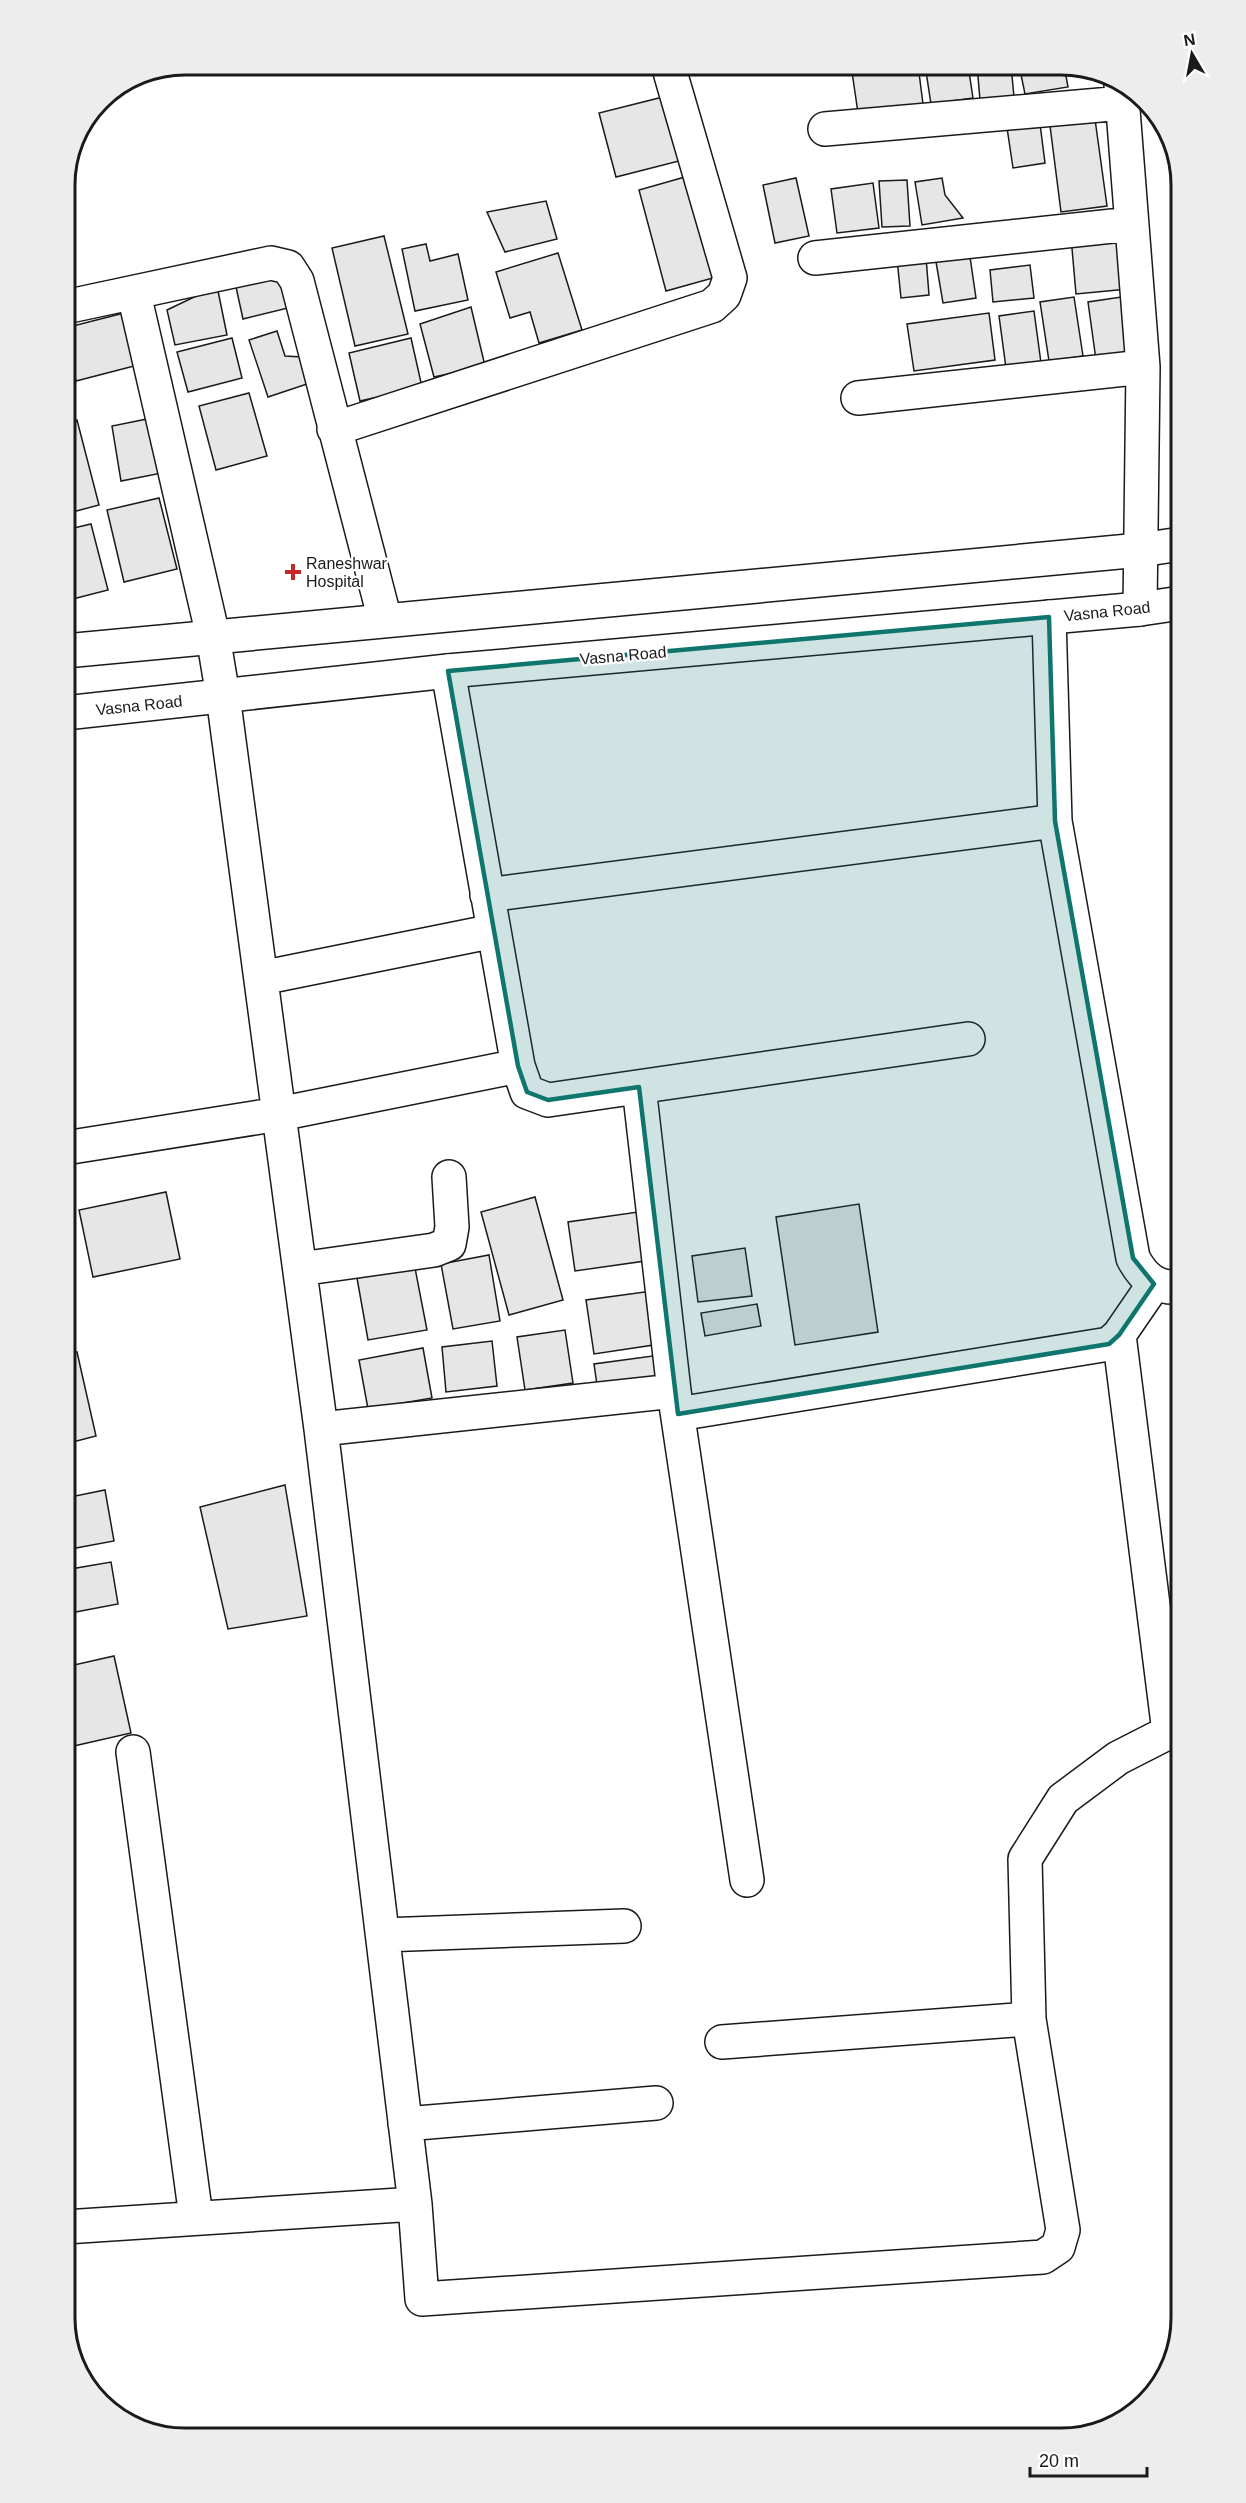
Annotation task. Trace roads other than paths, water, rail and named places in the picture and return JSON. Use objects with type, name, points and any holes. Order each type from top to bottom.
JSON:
[{"type":"street","points":[[334,429],[712,306],[724,295],[730,278],[671,75]]},
{"type":"street","points":[[825,129],[1122,94],[1143,367],[1140,609]]},
{"type":"street","points":[[814,258],[1131,224]]},
{"type":"street","points":[[75,305],[271,263],[288,267],[297,281],[385,620]]},
{"type":"street","points":[[134,294],[213,636],[223,696],[321,1429],[415,2204],[422,2299],[1042,2257],[1058,2247],[1063,2230],[1029,2019],[1025,1859],[1063,1799],[1118,1758],[1171,1732]]},
{"type":"street","points":[[858,398],[1143,367]]},
{"type":"street","points":[[75,650],[1171,546]]},
{"type":"street","name":"Vasna Road","points":[[75,712],[448,671],[1171,605]]},
{"type":"street","points":[[321,1429],[676,1403],[1109,1344],[1168,1285],[1141,1274],[1133,1258],[1055,820],[1049,617]]},
{"type":"street","points":[[448,671],[518,1066],[526,1092],[548,1100],[968,1039]]},
{"type":"street","points":[[488,895],[1055,820]]},
{"type":"street","points":[[261,978],[494,931]]},
{"type":"street","points":[[75,1146],[279,1114],[518,1066]]},
{"type":"street","points":[[639,1087],[676,1403],[747,1880]]},
{"type":"street","points":[[300,1269],[434,1250],[449,1244],[452,1227],[449,1178]]},
{"type":"street","points":[[1119,1335],[1171,1702]]},
{"type":"street","points":[[133,1752],[196,2217]]},
{"type":"street","points":[[383,1935],[624,1926]]},
{"type":"street","points":[[722,2042],[1029,2019]]},
{"type":"street","points":[[405,2124],[656,2103]]},
{"type":"street","points":[[75,2225],[415,2204]]},
{"type":"place","name":"Raneshwar Hospital","points":[[293,572]]}]
